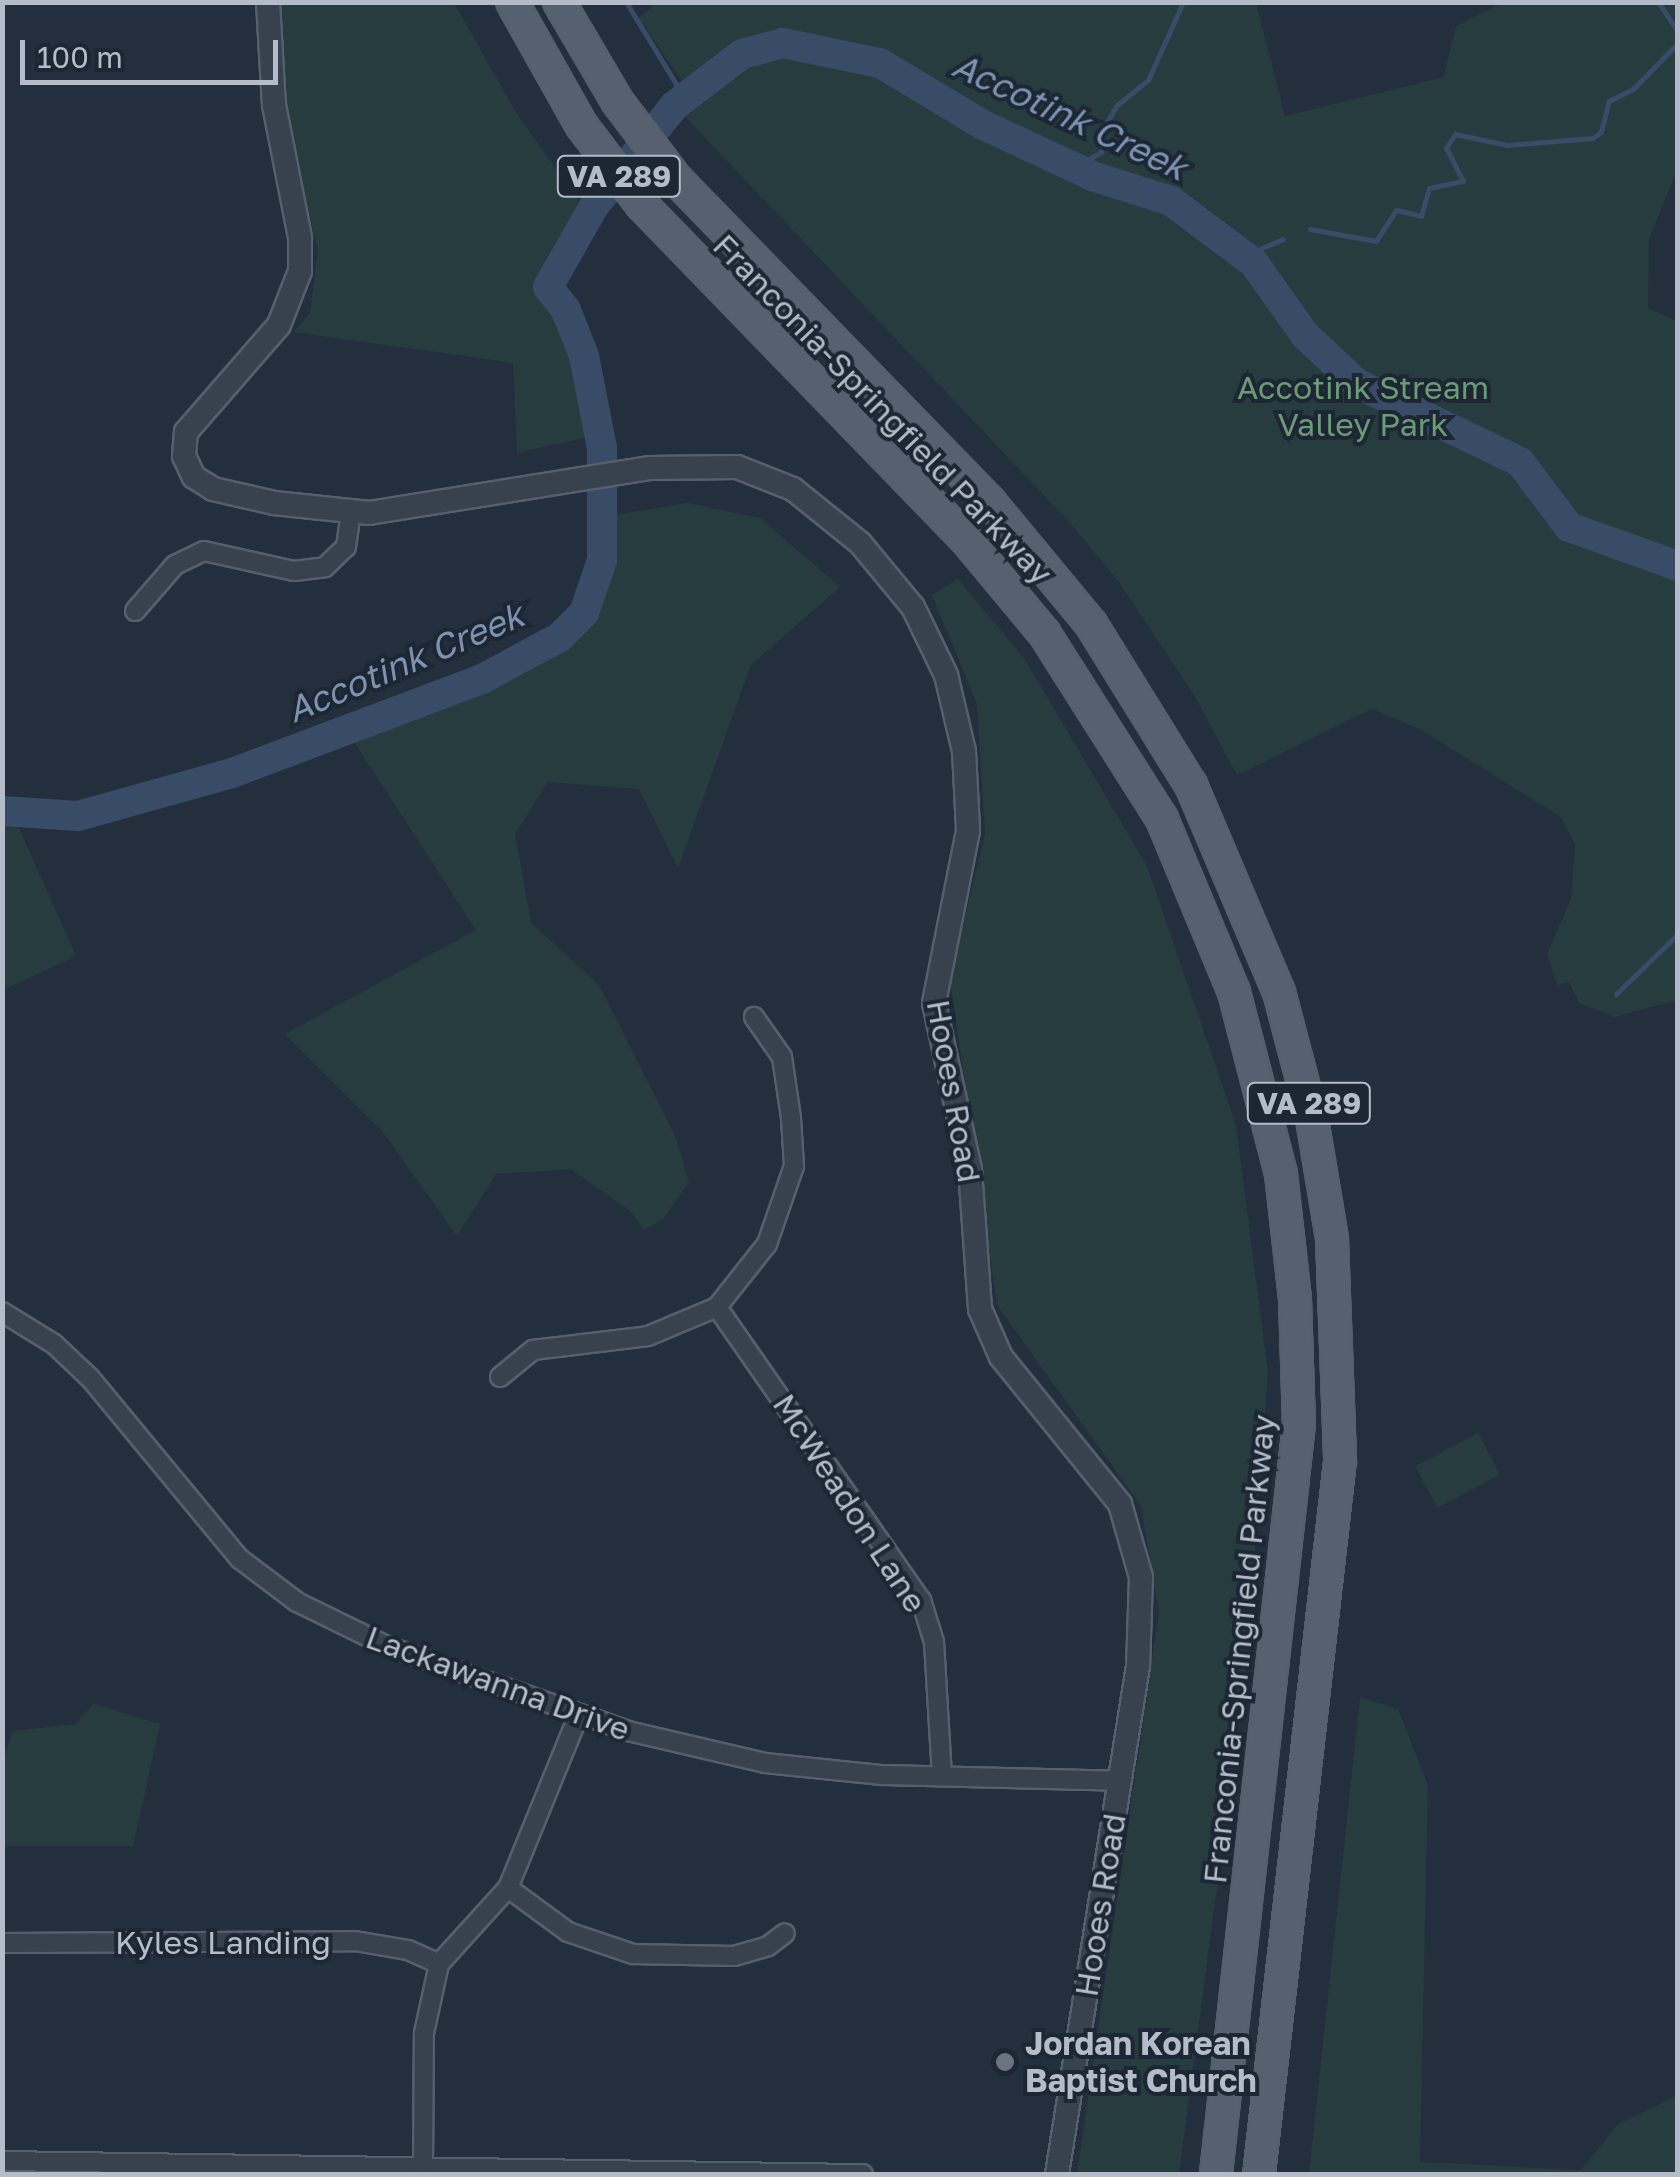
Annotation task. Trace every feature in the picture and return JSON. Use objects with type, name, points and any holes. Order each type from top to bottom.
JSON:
[{"type":"main road","name":"Franconia-Springfield Parkway","points":[[512,2],[562,93],[613,168],[685,253],[964,537],[1081,684],[1175,846],[1252,1052],[1290,1234],[1299,1424],[1294,1519],[1216,2174]]},
{"type":"main road","name":"Franconia-Springfield Parkway","points":[[559,2],[597,70],[666,167],[990,502],[1091,624],[1192,785],[1245,901],[1288,1022],[1332,1238],[1340,1462],[1259,2174]]},
{"type":"street","name":"Hooes Road","points":[[268,2],[274,105],[300,238],[300,271],[279,324],[193,418],[184,456],[194,477],[213,489],[350,512],[528,489],[650,468],[737,467],[809,499],[900,588],[946,674],[964,751],[968,830],[934,1003],[970,1169],[976,1291],[1001,1357],[1103,1479],[1132,1537],[1142,1626],[1057,2174]]},
{"type":"street","points":[[135,611],[176,565],[198,553],[237,554],[294,571],[324,567],[342,556],[350,512]]},
{"type":"street","points":[[500,1377],[532,1350],[648,1336],[717,1307],[766,1244],[794,1166],[782,1057],[754,1016]]},
{"type":"street","name":"McWeadon Lane","points":[[717,1307],[921,1600],[934,1642],[942,1775]]},
{"type":"street","name":"Lackawanna Drive","points":[[2,1312],[54,1344],[90,1378],[212,1532],[276,1589],[387,1646],[579,1714],[765,1763],[1120,1782]]},
{"type":"street","points":[[422,2166],[424,2033],[439,1964],[508,1888],[579,1714]]},
{"type":"street","points":[[508,1888],[568,1932],[633,1954],[734,1956],[768,1946],[786,1933]]},
{"type":"street","name":"Kyles Landing","points":[[2,1943],[355,1941],[408,1950],[439,1964]]},
{"type":"street","points":[[2,2161],[863,2174]]},
{"type":"green space","name":"Accotink Stream Valley Park","points":[[657,2],[1256,3],[1285,116],[1444,77],[1456,26],[1503,3],[1677,3],[1677,170],[1649,239],[1648,308],[1678,322],[1677,1000],[1615,1017],[1579,1003],[1569,982],[1557,985],[1547,954],[1571,899],[1575,844],[1561,817],[1420,729],[1372,709],[1237,775],[1194,695],[1119,582],[1072,525],[681,112],[693,97],[639,18]]},
{"type":"green space","points":[[278,3],[454,3],[517,114],[591,218],[550,259],[591,333],[600,434],[517,453],[513,363],[294,332],[310,313],[318,250],[280,97]]},
{"type":"green space","points":[[688,503],[760,518],[840,587],[751,665],[678,868],[639,789],[548,782],[515,834],[531,923],[599,985],[676,1138],[689,1182],[663,1219],[644,1230],[630,1211],[571,1169],[496,1174],[457,1236],[382,1131],[285,1034],[476,930],[349,734],[482,690],[548,659],[592,617],[596,518]]},
{"type":"green space","points":[[958,579],[1024,658],[1147,866],[1236,1125],[1268,1372],[1247,1660],[1179,2174],[1077,2174],[1159,1612],[1141,1506],[997,1305],[950,980],[985,834],[977,704],[932,595]]},
{"type":"green space","points":[[2,822],[19,828],[76,956],[3,990]]},
{"type":"green space","points":[[1478,1433],[1500,1474],[1437,1508],[1415,1466]]},
{"type":"green space","points":[[1360,1697],[1398,1709],[1428,1785],[1420,2162],[1581,2170],[1618,2124],[1677,2096],[1677,2174],[1309,2174]]},
{"type":"green space","points":[[94,1704],[160,1724],[133,1846],[3,1846],[3,1764],[12,1731],[75,1724]]},
{"type":"waterway","points":[[626,2],[676,84],[674,106]]},
{"type":"waterway","points":[[1076,166],[1101,152],[1103,129],[1117,105],[1148,80],[1183,2]]},
{"type":"waterway","points":[[1658,2],[1678,32]]},
{"type":"waterway","name":"Accotink Creek","points":[[2,811],[78,816],[232,773],[482,679],[560,637],[584,613],[602,560],[602,448],[584,356],[566,310],[548,287],[594,206],[674,106],[742,54],[783,43],[880,63],[983,125],[1095,177],[1171,201],[1254,263],[1305,335],[1356,383],[1520,462],[1569,527],[1678,566]]},
{"type":"waterway","points":[[1310,229],[1376,241],[1396,210],[1421,216],[1429,188],[1463,181],[1446,148],[1455,134],[1507,145],[1593,138],[1601,132],[1609,101],[1633,89],[1678,43]]},
{"type":"waterway","points":[[1245,255],[1283,239]]},
{"type":"waterway","points":[[1616,994],[1678,934]]},
{"type":"place","name":"Jordan Korean Baptist Church","points":[[1005,2062]]}]
